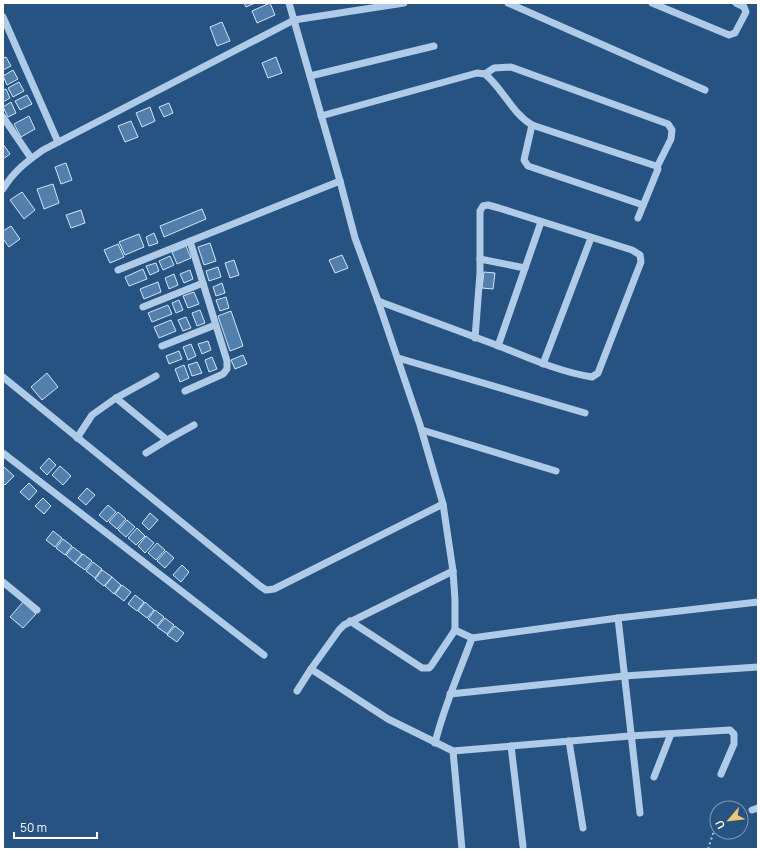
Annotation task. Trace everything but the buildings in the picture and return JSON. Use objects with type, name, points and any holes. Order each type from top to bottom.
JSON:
[{"type":"street","points":[[289,3],[355,238],[422,430],[443,504],[453,571],[455,630],[429,668],[422,668],[350,621]]},
{"type":"street","points":[[3,189],[16,171],[31,158],[58,142],[294,20],[404,3]]},
{"type":"street","points":[[508,3],[705,90]]},
{"type":"street","points":[[652,3],[729,35],[735,33],[746,12],[744,7],[736,3]]},
{"type":"street","points":[[3,16],[58,142]]},
{"type":"street","points":[[310,76],[434,46]]},
{"type":"street","points":[[321,116],[477,73],[485,74],[494,68],[511,67],[668,124],[672,130],[671,139],[657,168],[638,218]]},
{"type":"street","points":[[485,74],[523,120],[532,125],[653,164],[657,168]]},
{"type":"street","points":[[3,117],[31,158]]},
{"type":"street","points":[[532,125],[524,160],[528,166],[643,205]]},
{"type":"street","points":[[118,270],[340,181]]},
{"type":"street","points":[[378,301],[543,364],[592,377],[597,375],[641,262],[640,255],[636,251],[488,205],[482,206],[480,211],[480,273],[475,338]]},
{"type":"street","points":[[498,346],[542,222]]},
{"type":"street","points":[[543,364],[591,238]]},
{"type":"street","points":[[185,391],[227,371],[227,361],[190,241]]},
{"type":"street","points":[[480,259],[525,268]]},
{"type":"street","points":[[143,307],[203,283]]},
{"type":"street","points":[[162,346],[216,325]]},
{"type":"street","points":[[398,358],[585,413]]},
{"type":"street","points":[[77,438],[92,415],[116,398],[156,376]]},
{"type":"street","points":[[3,377],[266,590],[274,589],[443,504]]},
{"type":"street","points":[[116,398],[167,440]]},
{"type":"street","points":[[146,453],[194,425]]},
{"type":"street","points":[[422,430],[556,471]]},
{"type":"street","points":[[3,453],[264,655]]},
{"type":"street","points":[[297,690],[339,630],[350,621],[453,571]]},
{"type":"street","points":[[3,582],[37,610]]},
{"type":"street","points":[[455,630],[472,638],[618,618],[758,602]]},
{"type":"street","points":[[618,618],[630,736],[640,812]]},
{"type":"street","points":[[435,743],[450,694],[472,638]]},
{"type":"street","points":[[450,694],[624,676],[758,667]]},
{"type":"street","points":[[311,669],[388,719],[453,751],[630,736],[730,730],[734,734],[734,744],[721,774]]},
{"type":"street","points":[[654,777],[670,734]]},
{"type":"street","points":[[569,741],[583,828]]},
{"type":"street","points":[[511,746],[523,846]]},
{"type":"street","points":[[453,751],[462,849]]}]
